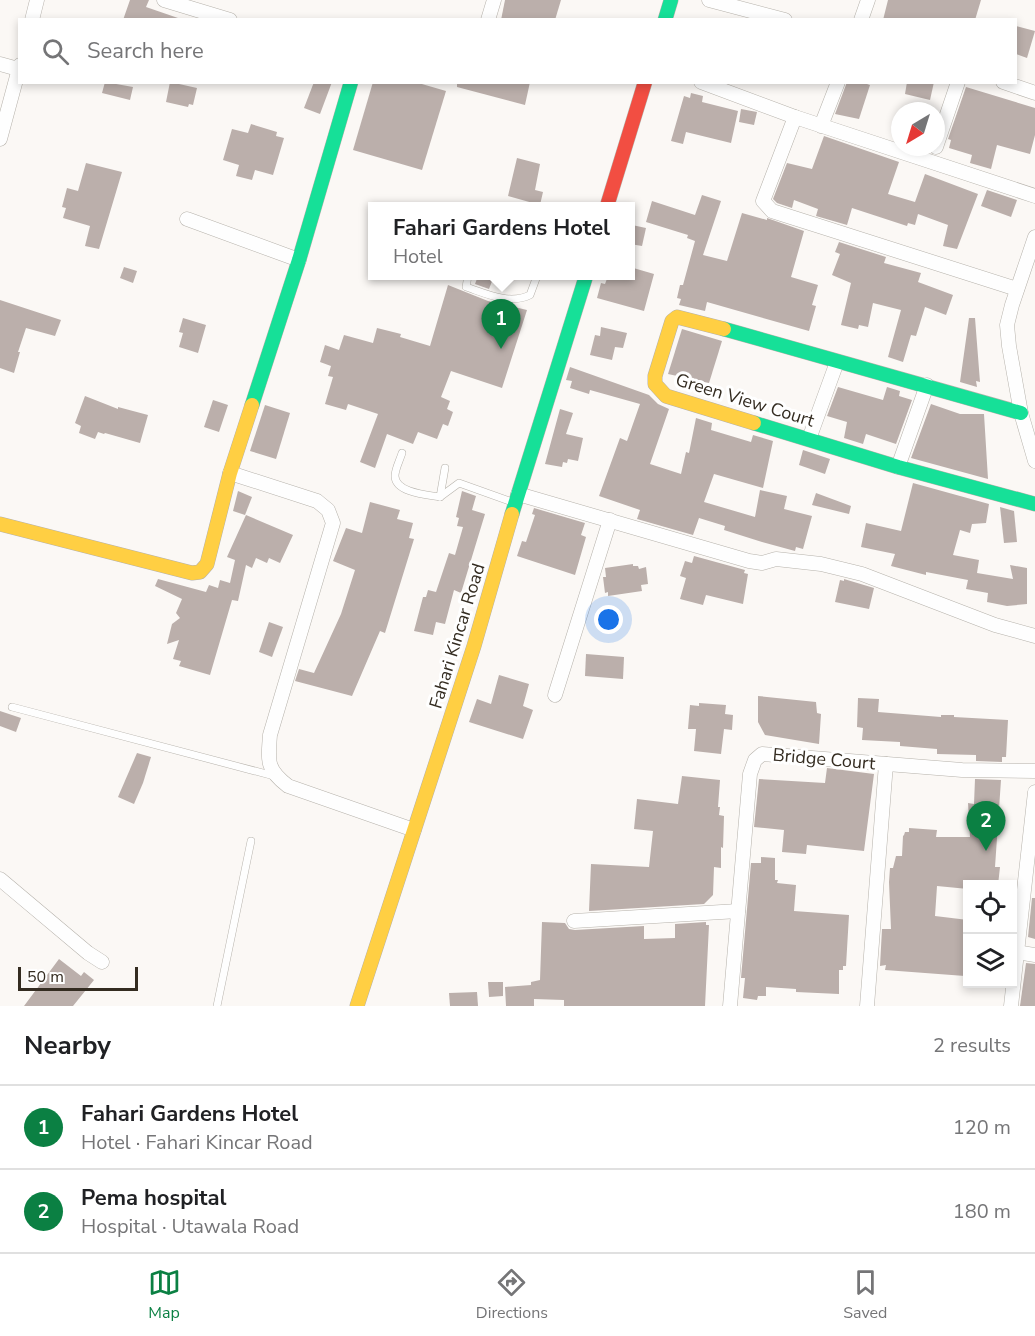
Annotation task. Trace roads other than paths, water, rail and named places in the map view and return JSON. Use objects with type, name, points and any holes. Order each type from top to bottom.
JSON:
[{"type":"street","points":[[32,18],[37,0]]},
{"type":"street","points":[[164,0],[223,18]]},
{"type":"street","points":[[489,18],[495,0]]},
{"type":"street","points":[[666,18],[671,0]]},
{"type":"street","points":[[709,0],[777,18]]},
{"type":"street","points":[[862,18],[868,0]]},
{"type":"street","points":[[0,63],[18,67]]},
{"type":"street","points":[[0,139],[18,71]]},
{"type":"street","points":[[0,524],[192,573],[200,572],[207,564],[230,473],[299,260],[350,84]]},
{"type":"street","points":[[609,202],[644,84]]},
{"type":"street","points":[[706,84],[821,126],[1035,196]]},
{"type":"street","points":[[821,126],[837,84]]},
{"type":"street","points":[[945,120],[957,84]]},
{"type":"street","points":[[1009,84],[1035,93]]},
{"type":"street","points":[[795,117],[763,201],[772,211],[1017,289]]},
{"type":"street","points":[[931,162],[933,156]]},
{"type":"street","points":[[187,219],[299,260]]},
{"type":"street","points":[[1035,237],[1007,325],[1021,412],[1035,461]]},
{"type":"street","name":"Fahari Kincar Road","points":[[357,1006],[474,646],[583,280]]},
{"type":"street","name":"Green View Court","points":[[1021,412],[927,385],[837,363],[682,317],[677,317],[672,321],[655,376],[655,384],[666,396],[898,467],[1035,504]]},
{"type":"street","points":[[809,439],[837,363]]},
{"type":"street","points":[[898,467],[927,385]]},
{"type":"street","points":[[230,473],[317,501],[328,510],[333,523],[270,735],[268,762],[274,776],[288,786],[414,830]]},
{"type":"street","points":[[518,499],[610,520],[749,561],[762,563],[776,559],[821,564],[862,574],[995,625],[1035,636]]},
{"type":"street","points":[[555,695],[610,520]]},
{"type":"street","name":"Bridge Court","points":[[730,1006],[750,774],[755,760],[762,754],[962,770],[1035,771]]},
{"type":"street","points":[[867,1006],[886,764]]},
{"type":"street","points":[[1017,946],[1031,863],[1035,796]]},
{"type":"street","points":[[0,879],[88,953],[102,962]]},
{"type":"street","points":[[574,921],[738,911]]},
{"type":"street","points":[[1017,952],[1035,956]]},
{"type":"street","points":[[1011,1006],[1013,988]]},
{"type":"lane","points":[[467,280],[466,287],[508,300],[530,295],[536,280]]},
{"type":"lane","points":[[402,453],[395,477],[399,484],[410,492],[440,497],[459,483],[518,499]]},
{"type":"lane","points":[[440,497],[445,468]]},
{"type":"lane","points":[[12,707],[274,776]]},
{"type":"lane","points":[[217,1006],[251,841]]},
{"type":"place","name":"Fahari Gardens Hotel","points":[[501,349]]},
{"type":"place","name":"Pema hospital","points":[[986,851]]}]
